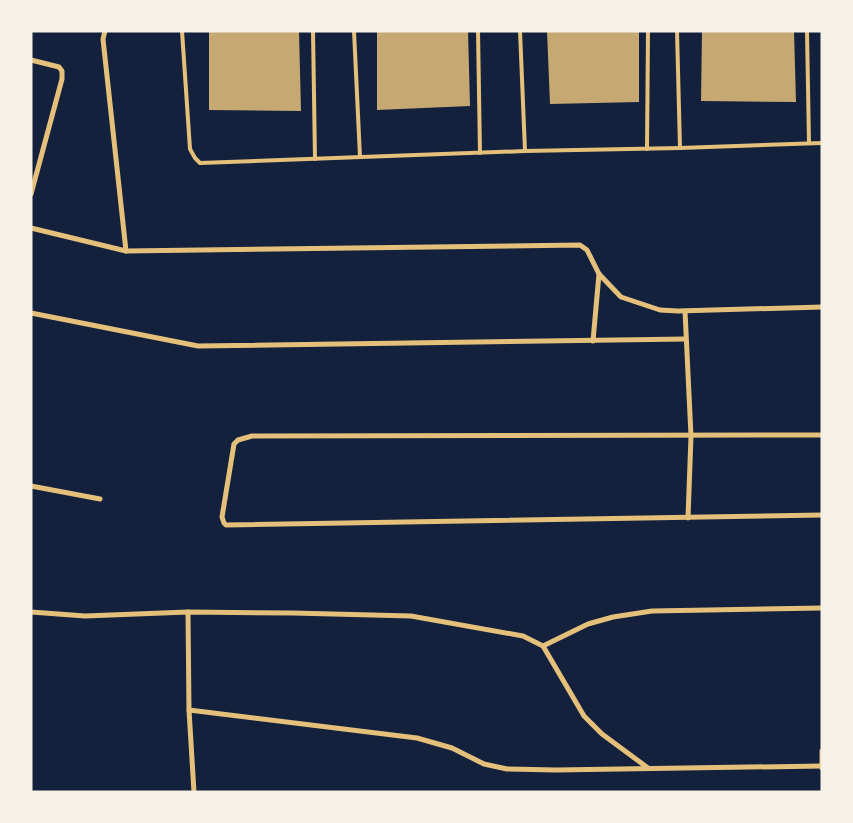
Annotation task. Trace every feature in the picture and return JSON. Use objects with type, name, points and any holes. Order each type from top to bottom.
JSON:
[{"type":"street","points":[[105,31],[103,39],[126,251]]},
{"type":"street","points":[[31,60],[59,68],[62,70],[62,79],[31,194]]},
{"type":"street","points":[[31,228],[126,251],[580,244],[587,250],[599,274],[621,297],[660,310],[822,307]]},
{"type":"street","points":[[593,341],[599,274]]},
{"type":"street","points":[[685,311],[691,436],[688,518]]},
{"type":"street","points":[[31,314],[198,346],[686,340]]},
{"type":"street","points":[[822,435],[252,436],[238,440],[234,444],[222,517],[226,525],[822,515]]},
{"type":"street","points":[[31,486],[100,499]]},
{"type":"street","points":[[543,646],[588,624],[613,617],[652,611],[822,608]]},
{"type":"street","points":[[31,612],[85,616],[188,612],[411,616],[523,636],[543,646],[584,716],[602,734],[648,768]]},
{"type":"street","points":[[188,612],[189,710],[194,792]]},
{"type":"street","points":[[189,710],[417,738],[452,748],[484,764],[507,769],[822,767],[822,751]]},
{"type":"lane","points":[[182,31],[190,149],[194,158],[200,163],[526,151],[822,143]]},
{"type":"lane","points":[[313,31],[315,159]]},
{"type":"lane","points":[[354,31],[360,157]]},
{"type":"lane","points":[[478,31],[480,153]]},
{"type":"lane","points":[[520,31],[526,151]]},
{"type":"lane","points":[[647,149],[648,31]]},
{"type":"lane","points":[[677,31],[680,148]]},
{"type":"lane","points":[[807,31],[809,143]]},
{"type":"building","points":[[209,31],[299,31],[301,111],[209,110]]},
{"type":"building","points":[[377,31],[468,31],[470,106],[377,110]]},
{"type":"building","points":[[547,31],[639,31],[639,102],[550,104]]},
{"type":"building","points":[[702,31],[794,31],[796,102],[701,101]]}]
